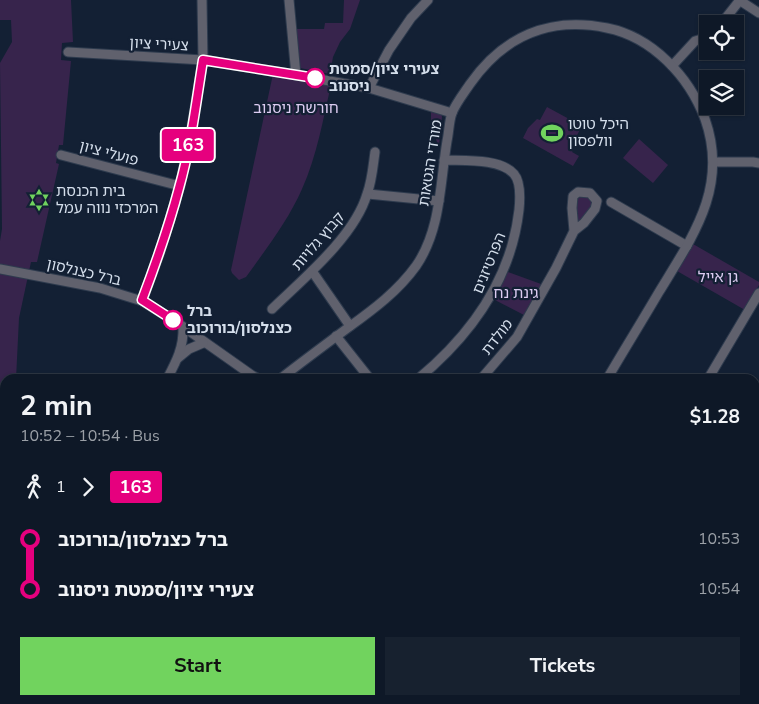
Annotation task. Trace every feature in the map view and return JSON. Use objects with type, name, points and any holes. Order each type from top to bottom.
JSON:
[{"type":"street","points":[[142,300],[160,252],[180,186],[192,126],[203,60],[202,0]]},
{"type":"street","points":[[289,0],[296,75]]},
{"type":"street","points":[[369,88],[389,50],[411,18],[428,0]]},
{"type":"street","points":[[728,15],[740,0],[759,13]]},
{"type":"street","name":"מורדי הגטאות","points":[[287,374],[336,336],[368,315],[398,288],[417,264],[425,251],[434,225],[452,113],[474,78],[496,53],[507,44],[546,28],[569,24],[610,28],[635,37],[672,66],[687,84],[702,112],[710,138],[714,162],[706,206],[686,246],[610,374]]},
{"type":"street","points":[[672,66],[694,42],[699,40]]},
{"type":"street","name":"צעירי ציון","points":[[68,52],[203,60],[369,88],[452,113]]},
{"type":"street","name":"קבוץ גלויות","points":[[272,309],[312,271],[347,232],[368,194],[375,152]]},
{"type":"street","name":"פועלי ציון","points":[[61,155],[180,186]]},
{"type":"street","name":"הפרטיזנים","points":[[424,374],[450,350],[487,304],[504,269],[516,235],[520,202],[518,181],[514,174],[502,166],[490,163],[444,160]]},
{"type":"street","points":[[714,162],[759,163]]},
{"type":"street","points":[[368,194],[439,201]]},
{"type":"street","points":[[610,202],[686,246]]},
{"type":"street","name":"מולדת","points":[[485,374],[517,337],[556,268],[574,231]]},
{"type":"street","name":"ברל כצנלסון","points":[[0,269],[100,288],[142,300],[252,374]]},
{"type":"street","points":[[312,271],[350,326]]},
{"type":"street","points":[[711,374],[756,306],[759,293]]},
{"type":"street","points":[[170,374],[178,358],[184,336],[183,327]]},
{"type":"street","points":[[336,336],[366,374]]},
{"type":"street","points":[[178,358],[189,349],[204,343]]},
{"type":"street","name":"ברל כצנלסון","points":[[232,362],[242,374]]},
{"type":"green space","points":[[0,0],[71,0],[73,42],[62,43],[61,60],[71,61],[63,145],[59,145],[56,163],[59,164],[37,262],[31,262],[19,318],[16,374],[0,374],[0,241],[2,229],[0,63],[12,42],[11,20],[0,20]]},
{"type":"green space","points":[[344,0],[360,0],[350,29],[340,42],[333,57],[330,74],[300,68],[295,29],[324,29],[325,23],[343,23]]},
{"type":"green space","name":"חורשת ניסנוב","points":[[273,74],[331,85],[316,151],[302,189],[269,245],[246,277],[239,280],[231,270]]},
{"type":"green space","name":"היכל טוטו וולפסון","points":[[547,107],[582,126],[570,148],[573,150],[572,152],[579,156],[573,166],[523,138],[528,128],[537,119],[540,120]]},
{"type":"green space","points":[[431,112],[441,113],[442,117],[439,145],[431,125]]},
{"type":"green space","points":[[639,139],[668,165],[653,183],[623,158]]},
{"type":"green space","points":[[578,192],[597,201],[574,231]]},
{"type":"green space","name":"גן אייל","points":[[693,244],[759,282],[745,310],[677,271]]},
{"type":"green space","name":"גינת נח","points":[[508,272],[541,284],[524,315],[493,299]]},
{"type":"bus line","name":"163","points":[[173,320],[142,300],[160,252],[180,186],[203,60],[315,78]]},
{"type":"place","name":"צעירי ציון/סמטת ניסנוב","points":[[315,78]]},
{"type":"place","name":"היכל טוטו וולפסון","points":[[552,133]]},
{"type":"place","name":"בית הכנסת המרכזי נווה עמל","points":[[39,200]]},
{"type":"place","name":"ברל כצנלסון/בורוכוב","points":[[173,320]]}]
